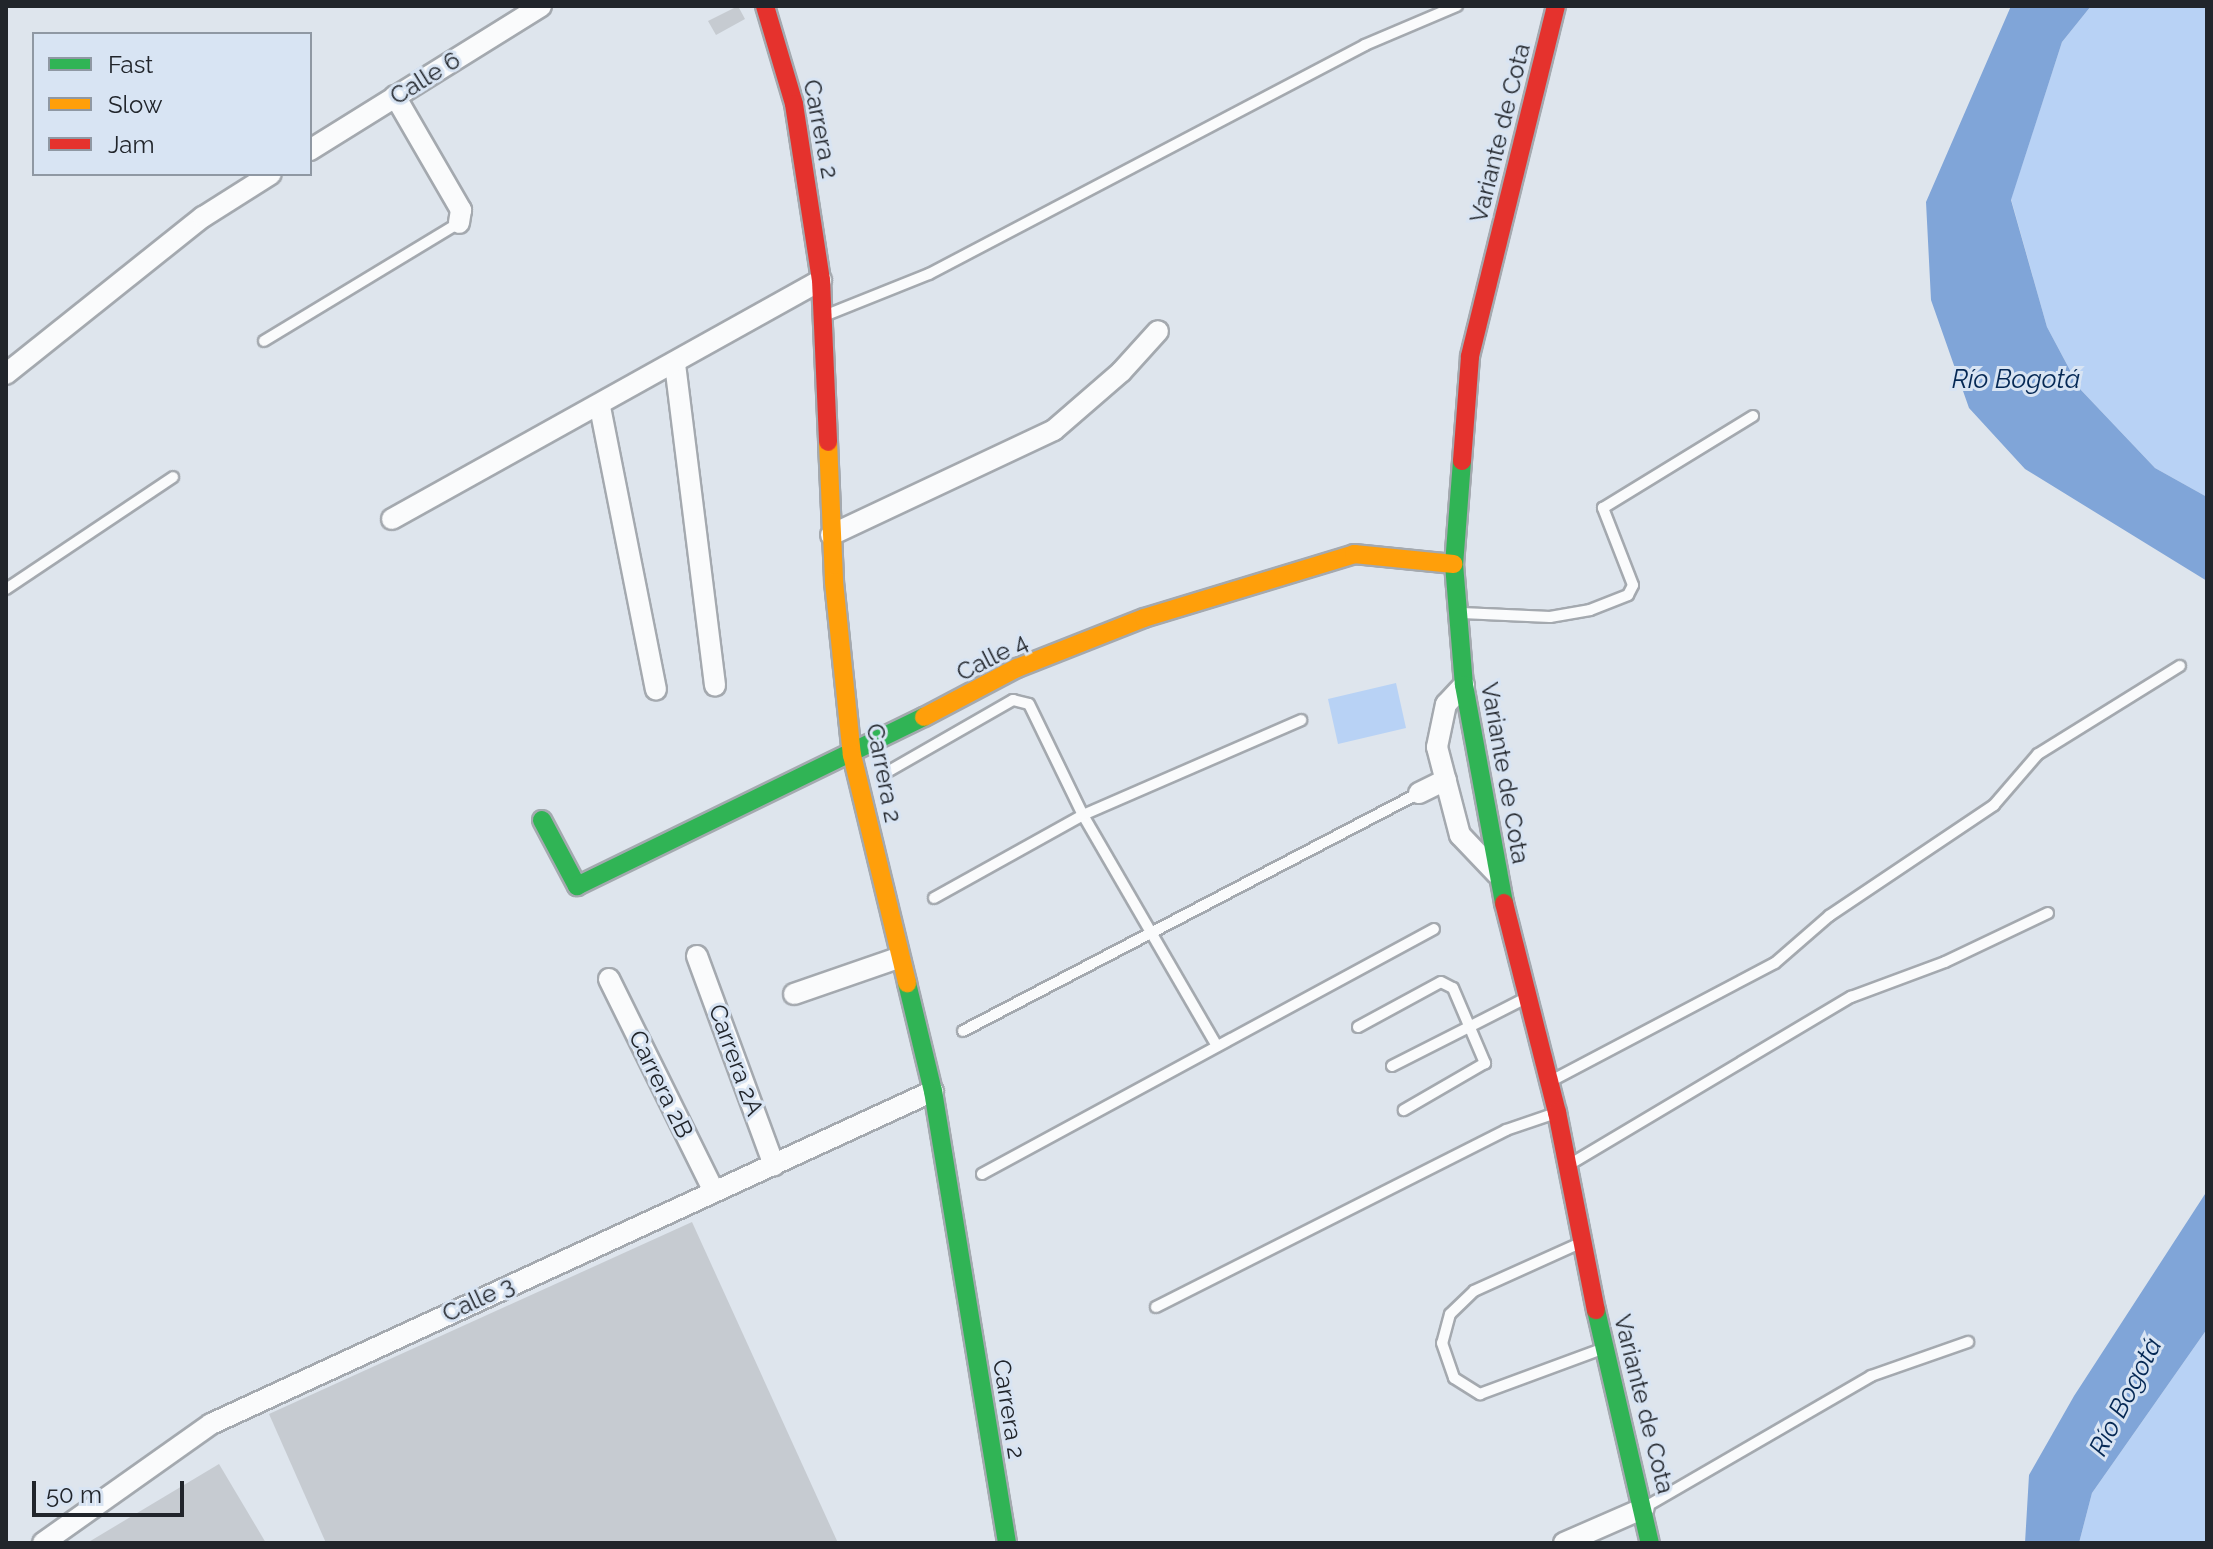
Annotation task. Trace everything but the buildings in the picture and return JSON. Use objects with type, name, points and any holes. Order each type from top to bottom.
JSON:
[{"type":"street","name":"Calle 6","points":[[312,149],[541,6]]},
{"type":"street","name":"Carrera 2","points":[[765,6],[794,104],[821,280],[831,535],[852,755],[898,958],[933,1091],[1007,1543]]},
{"type":"street","name":"Variante de Cota","points":[[1556,6],[1470,356],[1454,564],[1464,685],[1497,874],[1557,1112],[1603,1348],[1650,1543]]},
{"type":"street","points":[[395,96],[461,210],[459,223]]},
{"type":"street","points":[[6,374],[203,217],[268,176]]},
{"type":"street","points":[[392,519],[600,407],[821,280]]},
{"type":"street","points":[[831,535],[1054,430],[1121,372],[1158,331]]},
{"type":"street","points":[[675,364],[715,686]]},
{"type":"street","points":[[600,407],[656,690]]},
{"type":"street","name":"Calle 4","points":[[542,820],[577,886],[852,755],[1017,668],[1144,618],[1354,554],[1454,564]]},
{"type":"street","points":[[1464,685],[1446,704],[1438,728],[1437,747],[1460,835],[1497,874]]},
{"type":"street","points":[[1419,793],[1446,780]]},
{"type":"street","name":"Carrera 2A","points":[[697,956],[774,1165]]},
{"type":"street","points":[[794,994],[898,958]]},
{"type":"street","name":"Carrera 2B","points":[[609,979],[713,1189]]},
{"type":"street","name":"Calle 3","points":[[43,1543],[211,1424],[713,1189],[774,1165],[933,1091]]},
{"type":"street","points":[[1564,1543],[1644,1508]]},
{"type":"lane","points":[[822,316],[929,274],[1365,45],[1457,6]]},
{"type":"lane","points":[[264,341],[459,223]]},
{"type":"lane","points":[[1458,613],[1550,617],[1590,610],[1628,595],[1633,585],[1603,508],[1753,416]]},
{"type":"lane","points":[[6,589],[173,477]]},
{"type":"lane","points":[[1549,1082],[1775,963],[1829,916],[1994,805],[2038,754],[2180,666]]},
{"type":"lane","points":[[889,771],[1013,700],[1029,704],[1083,815],[1217,1046]]},
{"type":"lane","points":[[934,898],[1083,815],[1301,720]]},
{"type":"lane","points":[[963,1031],[1419,793]]},
{"type":"lane","points":[[1567,1166],[1851,997],[1945,962],[2048,913]]},
{"type":"lane","points":[[982,1174],[1434,929]]},
{"type":"lane","points":[[1358,1027],[1441,982],[1453,988],[1471,1024],[1485,1063],[1481,1070],[1404,1110]]},
{"type":"lane","points":[[1392,1066],[1530,996]]},
{"type":"lane","points":[[1156,1307],[1506,1130],[1557,1112]]},
{"type":"lane","points":[[1584,1241],[1474,1291],[1450,1314],[1442,1343],[1454,1378],[1480,1394],[1603,1348]]},
{"type":"lane","points":[[1644,1508],[1690,1476],[1871,1376],[1968,1342]]},
{"type":"shaded area","points":[[2091,6],[2207,6],[2207,497],[2155,468],[2080,389],[2047,327],[2011,199],[2062,42]]},
{"type":"shaded area","points":[[1396,683],[1406,728],[1338,744],[1328,699]]},
{"type":"shaded area","points":[[2207,1329],[2207,1543],[2079,1543],[2092,1493]]},
{"type":"water","name":"Río Bogotá","points":[[2011,6],[2091,6],[2062,42],[2011,200],[2047,327],[2080,389],[2155,468],[2207,497],[2207,581],[2025,469],[1969,408],[1931,300],[1926,202]]},
{"type":"water","name":"Río Bogotá","points":[[2207,1191],[2207,1329],[2092,1493],[2079,1543],[2025,1543],[2029,1475],[2074,1396]]},
{"type":"traffic: fast","points":[[1462,461],[1454,564],[1464,685],[1504,903]]},
{"type":"traffic: fast","points":[[542,820],[577,886],[924,717]]},
{"type":"traffic: fast","points":[[907,983],[933,1091],[1007,1543]]},
{"type":"traffic: fast","points":[[1596,1310],[1650,1543]]},
{"type":"traffic: slow","points":[[828,442],[834,582],[852,755],[907,983]]},
{"type":"traffic: slow","points":[[924,717],[1017,668],[1144,618],[1354,554],[1454,564]]},
{"type":"traffic: jam","points":[[765,6],[794,104],[821,280],[828,442]]},
{"type":"traffic: jam","points":[[1462,461],[1470,356],[1556,6]]},
{"type":"traffic: jam","points":[[1504,903],[1557,1112],[1596,1310]]}]
